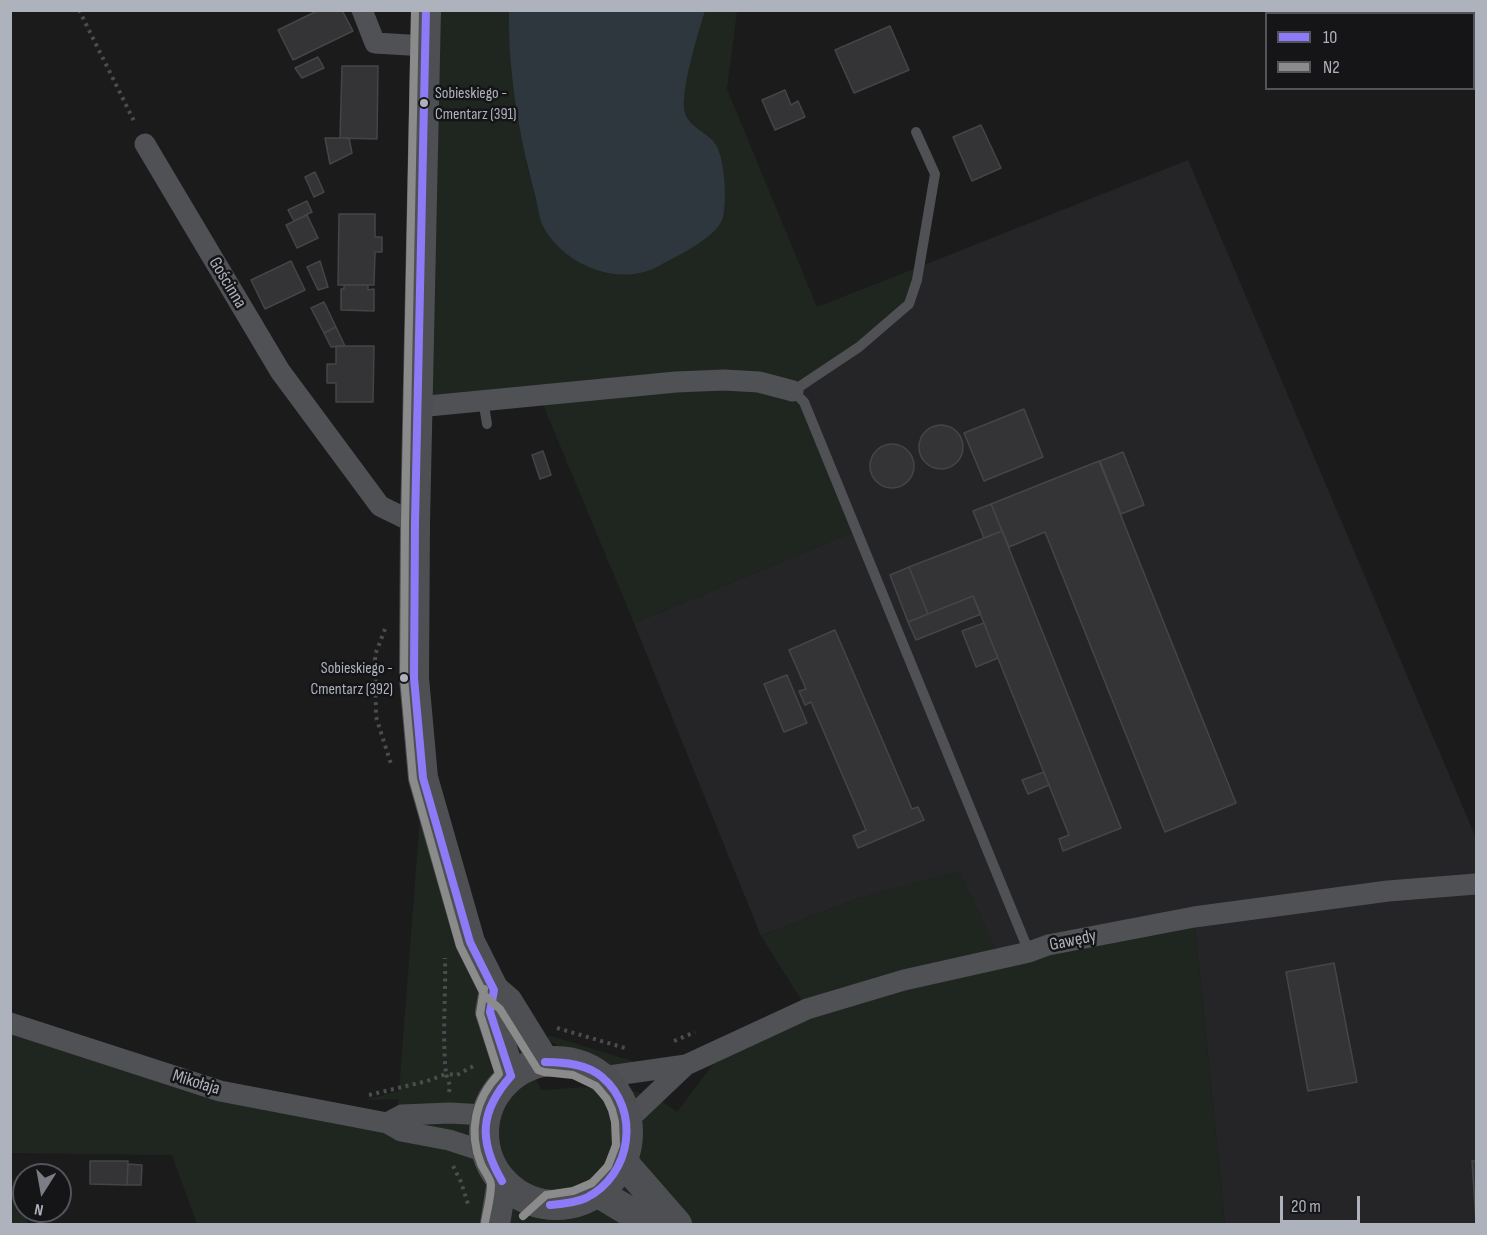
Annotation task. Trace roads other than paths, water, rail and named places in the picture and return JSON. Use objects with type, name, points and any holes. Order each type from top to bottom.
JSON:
[{"type":"street","points":[[362,10],[375,43],[425,46]]},
{"type":"street","points":[[426,10],[414,678],[423,778],[470,942],[494,990],[508,1002],[545,1062]]},
{"type":"street","name":"Gościnna","points":[[145,144],[280,371],[380,506],[415,523]]},
{"type":"street","points":[[418,406],[676,382],[724,380],[759,382],[793,391]]},
{"type":"street","name":"Gawędy","points":[[602,1077],[686,1065],[807,1009],[904,980],[1029,952],[1048,945],[1194,917],[1388,891],[1476,884]]},
{"type":"street","points":[[494,990],[490,1012],[511,1076]]},
{"type":"street","name":"Mikołaja","points":[[10,1023],[220,1091],[387,1123],[401,1131],[449,1140],[486,1152]]},
{"type":"street","points":[[565,1061],[584,1067],[602,1077],[614,1090],[622,1104],[627,1121],[628,1141],[622,1161],[612,1178],[597,1192],[540,1215],[524,1197],[502,1181],[486,1152],[484,1133],[486,1115],[495,1094],[511,1076],[527,1067],[545,1062],[565,1061]]},
{"type":"street","name":"Gawędy","points":[[627,1121],[686,1065]]},
{"type":"street","name":"Mikołaja","points":[[387,1123],[402,1115],[449,1113],[486,1115]]},
{"type":"street","points":[[622,1161],[677,1224]]},
{"type":"street","points":[[483,1218],[502,1181]]},
{"type":"street","points":[[597,1192],[651,1224]]},
{"type":"lane","points":[[916,132],[935,174],[918,274],[909,304],[859,347],[793,391],[804,402],[1029,952]]},
{"type":"lane","points":[[483,400],[487,424]]},
{"type":"place","name":"Sobieskiego - Cmentarz (391)","points":[[424,103]]},
{"type":"place","name":"Sobieskiego - Cmentarz (392)","points":[[404,678]]}]
